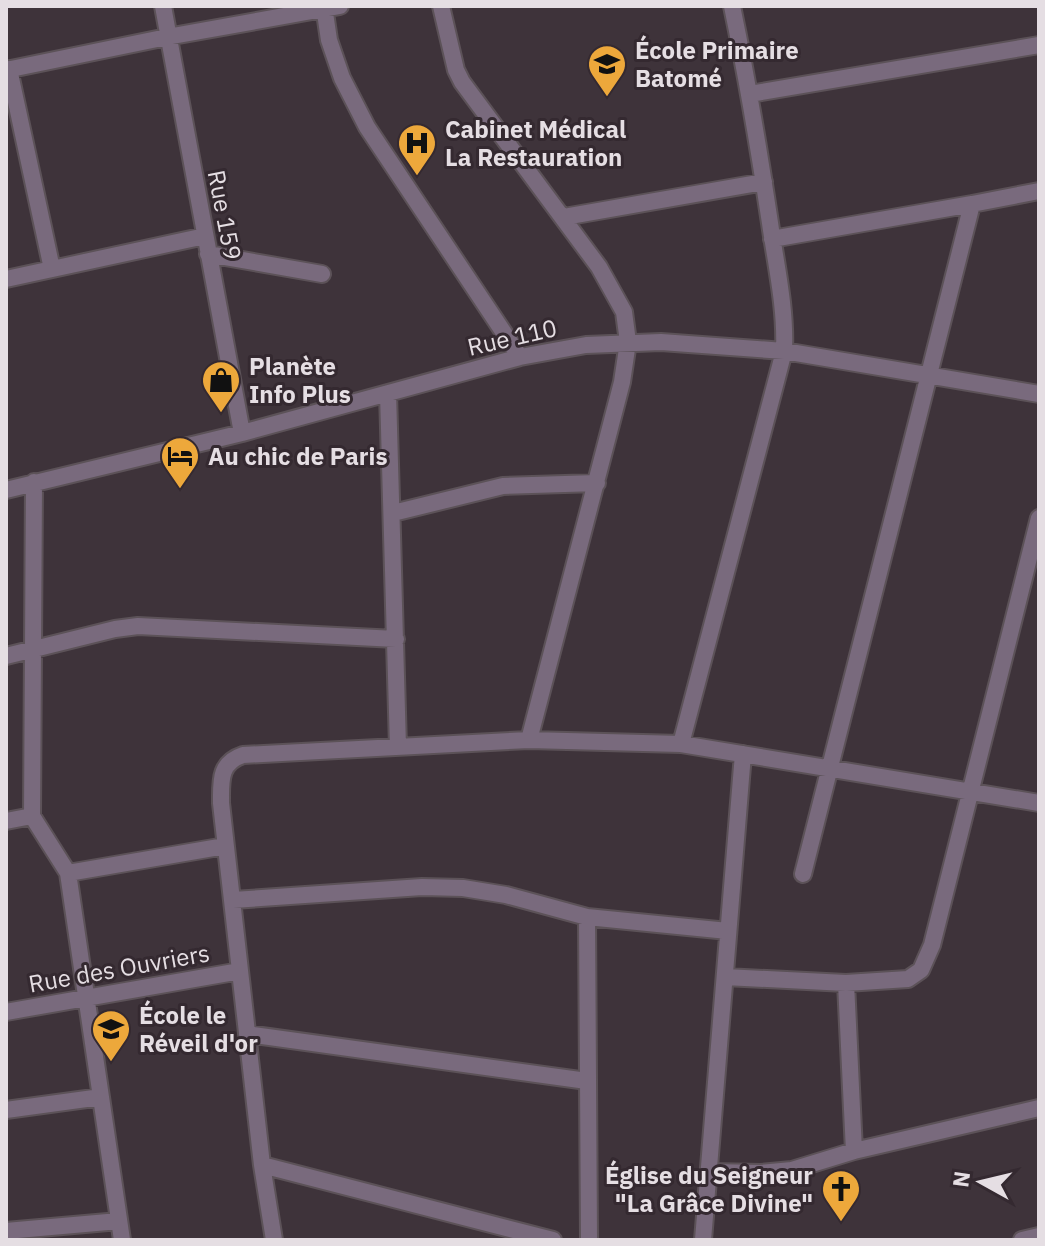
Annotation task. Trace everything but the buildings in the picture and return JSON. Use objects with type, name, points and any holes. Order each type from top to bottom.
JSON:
[{"type":"street","name":"Rue 159","points":[[163,6],[242,433]]},
{"type":"street","points":[[441,6],[462,82],[599,267],[624,312],[628,342],[622,382],[597,483],[529,740]]},
{"type":"street","points":[[681,744],[784,351],[784,318],[764,182],[732,6]]},
{"type":"street","points":[[52,269],[7,70],[329,7],[329,40],[342,78],[367,127],[520,357]]},
{"type":"street","points":[[750,94],[1039,45]]},
{"type":"street","points":[[564,217],[764,182]]},
{"type":"street","points":[[772,239],[1039,191]]},
{"type":"street","points":[[803,874],[972,204]]},
{"type":"street","points":[[6,279],[205,236]]},
{"type":"street","points":[[208,254],[322,274]]},
{"type":"street","name":"Rue 110","points":[[6,490],[242,433],[520,357],[586,345],[628,342],[711,344],[784,351],[1039,394]]},
{"type":"street","points":[[388,393],[398,747]]},
{"type":"street","points":[[34,482],[32,816],[68,873],[122,1240]]},
{"type":"street","points":[[393,513],[503,486],[597,483]]},
{"type":"street","points":[[725,977],[846,983],[908,979],[921,970],[932,945],[1039,518]]},
{"type":"street","points":[[6,656],[138,626],[396,639]]},
{"type":"street","points":[[274,1240],[262,1165],[225,846],[221,777],[225,765],[232,758],[529,740],[681,744],[1039,803]]},
{"type":"street","points":[[703,1240],[743,754]]},
{"type":"street","points":[[6,821],[32,816]]},
{"type":"street","points":[[68,873],[225,846]]},
{"type":"street","points":[[233,900],[422,887],[463,888],[506,895],[587,917],[728,931]]},
{"type":"street","points":[[587,917],[589,1240]]},
{"type":"street","name":"Rue des Ouvriers","points":[[6,1012],[240,971]]},
{"type":"street","points":[[846,983],[854,1151]]},
{"type":"street","points":[[247,1034],[587,1081]]},
{"type":"street","points":[[6,1110],[101,1097]]},
{"type":"street","points":[[710,1172],[792,1170],[854,1151],[1039,1108]]},
{"type":"street","points":[[262,1165],[553,1240]]},
{"type":"street","points":[[6,1231],[119,1221]]},
{"type":"street","points":[[1022,1240],[1039,1236]]},
{"type":"place","name":"École Primaire Batomé","points":[[607,98]]},
{"type":"place","name":"Cabinet Médical La Restauration","points":[[417,177]]},
{"type":"place","name":"Planète Info Plus","points":[[221,414]]},
{"type":"place","name":"Au chic de Paris","points":[[180,490]]},
{"type":"place","name":"École le Réveil d'or","points":[[111,1063]]},
{"type":"place","name":"Église du Seigneur \"La Grâce Divine\"","points":[[841,1223]]}]
